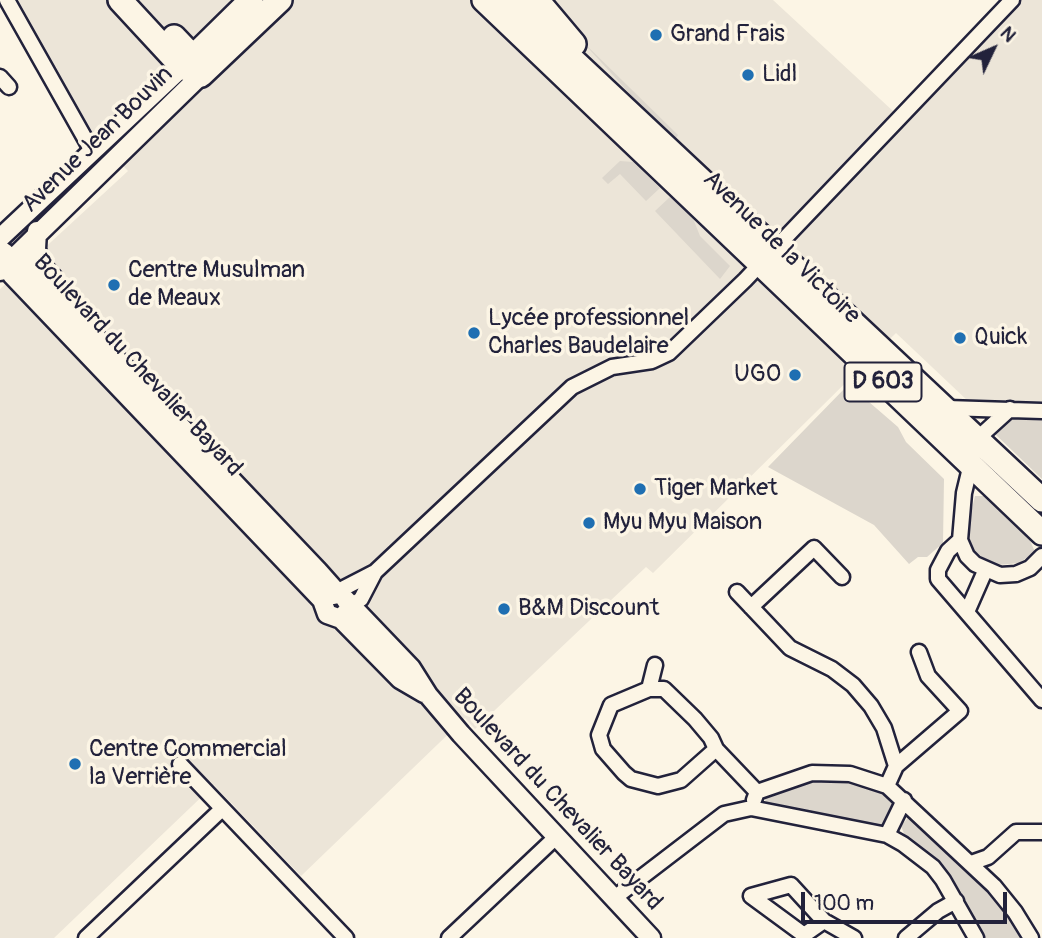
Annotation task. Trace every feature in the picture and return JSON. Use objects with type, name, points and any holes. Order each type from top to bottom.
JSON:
[{"type":"main road","points":[[120,0],[192,66]]},
{"type":"main road","points":[[139,0],[192,66]]},
{"type":"main road","points":[[192,66],[251,0]]},
{"type":"main road","points":[[192,66],[280,0]]},
{"type":"main road","name":"Avenue de la Victoire","points":[[484,0],[1042,533]]},
{"type":"main road","name":"Avenue de la Victoire","points":[[509,0],[776,247],[1042,500]]},
{"type":"main road","points":[[537,0],[571,41],[607,76],[630,114]]},
{"type":"street","points":[[7,0],[92,151]]},
{"type":"street","points":[[338,604],[361,599],[375,572],[572,387],[612,367],[652,361],[669,353],[776,247],[1012,0]]},
{"type":"street","name":"Avenue Jean Bouvin","points":[[0,238],[92,151],[192,66]]},
{"type":"street","name":"Avenue Jean Bouvin","points":[[4,259],[37,231],[192,66]]},
{"type":"street","points":[[638,147],[673,169],[756,248],[776,247]]},
{"type":"street","name":"Boulevard du Chevalier Bayard","points":[[37,231],[36,249],[40,264],[114,343],[139,383]]},
{"type":"street","name":"Boulevard du Chevalier Bayard","points":[[4,259],[25,263],[318,571],[334,589],[338,604]]},
{"type":"street","name":"Boulevard du Chevalier Bayard","points":[[4,259],[12,275],[338,604],[400,679],[428,695],[555,838],[651,938]]},
{"type":"street","points":[[759,264],[779,264],[858,339],[884,351]]},
{"type":"street","points":[[945,408],[1042,411]]},
{"type":"street","points":[[1010,409],[977,439],[964,493],[960,540],[967,556],[985,571],[1016,574],[1036,568],[1042,556]]},
{"type":"street","points":[[960,540],[948,551],[938,570],[938,579],[1042,700]]},
{"type":"street","points":[[751,607],[814,548],[842,577]]},
{"type":"street","points":[[967,612],[985,571]]},
{"type":"street","points":[[737,592],[790,648],[832,669],[853,685],[872,706],[884,728],[896,766]]},
{"type":"street","points":[[887,786],[896,766],[960,711],[928,676],[919,652]]},
{"type":"street","points":[[649,689],[655,665]]},
{"type":"street","points":[[716,749],[681,780],[670,784],[648,784],[624,773],[603,749],[599,735],[611,705],[649,689],[664,689],[757,792]]},
{"type":"street","points":[[180,764],[346,938]]},
{"type":"street","points":[[757,792],[812,773],[850,774],[887,786],[971,863],[1015,912],[1031,938]]},
{"type":"street","points":[[751,808],[757,792]]},
{"type":"street","points":[[887,835],[904,800]]},
{"type":"street","points":[[613,899],[724,814],[751,808],[887,835],[933,867],[976,938]]},
{"type":"street","points":[[86,938],[222,809]]},
{"type":"street","points":[[971,863],[988,857],[1016,832],[1042,832]]},
{"type":"street","points":[[449,938],[555,838]]},
{"type":"street","points":[[824,921],[804,935],[751,896],[791,885],[824,921],[854,938]]},
{"type":"street","points":[[906,938],[938,911],[956,901]]},
{"type":"shaded area","points":[[17,0],[773,0],[907,124],[1018,0],[1042,0],[1042,471],[896,333],[653,573],[646,567],[475,729],[465,718],[301,876],[214,785],[54,938],[0,938],[0,289],[128,171],[87,127]]},
{"type":"shaded area","points":[[580,39],[678,135],[676,138],[661,128]]},
{"type":"shaded area","points":[[620,161],[633,162],[660,188],[646,201],[620,174],[608,184],[602,178]]},
{"type":"shaded area","points":[[670,197],[692,216],[700,236],[730,266],[720,279],[655,211]]},
{"type":"shaded area","points":[[846,387],[854,389],[898,427],[906,442],[944,479],[943,543],[927,557],[918,557],[909,564],[874,525],[768,467]]},
{"type":"shaded area","points":[[1018,418],[1042,421],[1042,479],[995,434],[1006,422]]},
{"type":"shaded area","points":[[975,496],[985,496],[1029,538],[1035,552],[1019,563],[999,565],[990,563],[972,549],[966,533]]},
{"type":"shaded area","points":[[814,776],[862,782],[889,794],[894,802],[891,819],[882,826],[872,828],[767,806],[765,799],[769,792]]},
{"type":"shaded area","points":[[911,814],[971,865],[1027,938],[984,938],[952,877],[932,856],[905,836],[901,826]]},
{"type":"place","name":"Grand Frais","points":[[656,35]]},
{"type":"place","name":"Lidl","points":[[748,75]]},
{"type":"place","name":"Centre Musulman de Meaux","points":[[114,285]]},
{"type":"place","name":"Lycée professionnel Charles Baudelaire","points":[[474,333]]},
{"type":"place","name":"Quick","points":[[960,338]]},
{"type":"place","name":"UGO","points":[[795,375]]},
{"type":"place","name":"Tiger Market","points":[[640,489]]},
{"type":"place","name":"Myu Myu Maison","points":[[589,523]]},
{"type":"place","name":"B&M Discount","points":[[504,609]]},
{"type":"place","name":"Centre Commercial la Verrière","points":[[75,764]]}]
